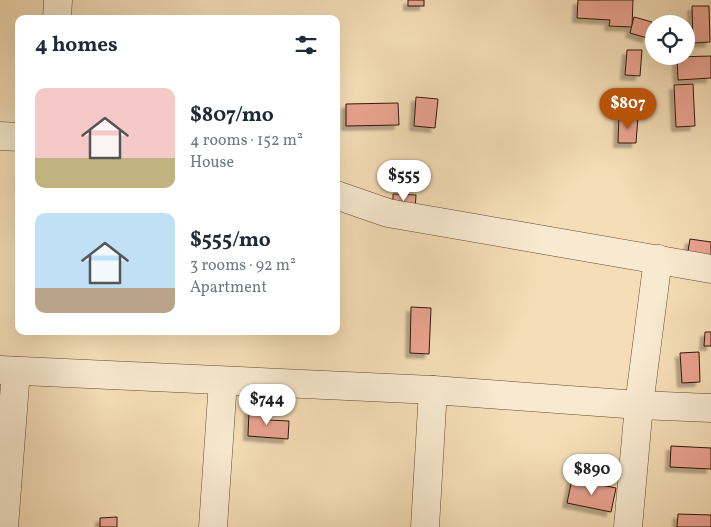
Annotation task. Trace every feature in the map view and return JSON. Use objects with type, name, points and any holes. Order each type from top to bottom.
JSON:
[{"type":"street","points":[[57,15],[58,0]]},
{"type":"street","points":[[0,136],[15,137]]},
{"type":"street","points":[[340,195],[388,213],[711,269]]},
{"type":"street","points":[[628,527],[639,405],[658,259]]},
{"type":"street","points":[[4,527],[8,370],[433,390],[639,405],[711,408]]},
{"type":"street","points":[[214,527],[223,381]]},
{"type":"street","points":[[425,527],[433,390]]},
{"type":"building","points":[[408,0],[424,0],[424,6],[408,6]]},
{"type":"building","points":[[578,0],[633,0],[632,27],[609,26],[610,20],[577,18]]},
{"type":"building","points":[[692,6],[709,6],[710,42],[695,43],[695,15],[692,15]]},
{"type":"building","points":[[634,17],[645,20],[645,37],[630,33]]},
{"type":"building","points":[[627,50],[642,50],[640,76],[625,75]]},
{"type":"building","points":[[695,56],[711,56],[711,78],[678,80],[677,65],[695,65]]},
{"type":"building","points":[[693,84],[695,126],[676,127],[674,85]]},
{"type":"building","points":[[416,97],[438,99],[435,128],[414,126]]},
{"type":"building","points":[[398,103],[399,125],[346,126],[346,104]]},
{"type":"building","points":[[619,116],[638,117],[636,143],[618,143]]},
{"type":"building","points":[[393,194],[416,195],[415,210],[393,209]]},
{"type":"building","points":[[690,239],[711,242],[711,261],[687,257]]},
{"type":"building","points":[[411,307],[431,308],[429,354],[410,353]]},
{"type":"building","points":[[705,332],[711,332],[711,346],[704,346]]},
{"type":"building","points":[[699,352],[700,382],[682,383],[680,353]]},
{"type":"building","points":[[249,410],[268,412],[268,420],[289,421],[288,439],[248,436]]},
{"type":"building","points":[[671,446],[711,448],[711,469],[670,467]]},
{"type":"building","points":[[572,479],[616,488],[611,512],[567,503]]},
{"type":"building","points":[[678,514],[711,515],[711,527],[677,527]]},
{"type":"building","points":[[117,517],[117,527],[100,527],[100,518]]}]
